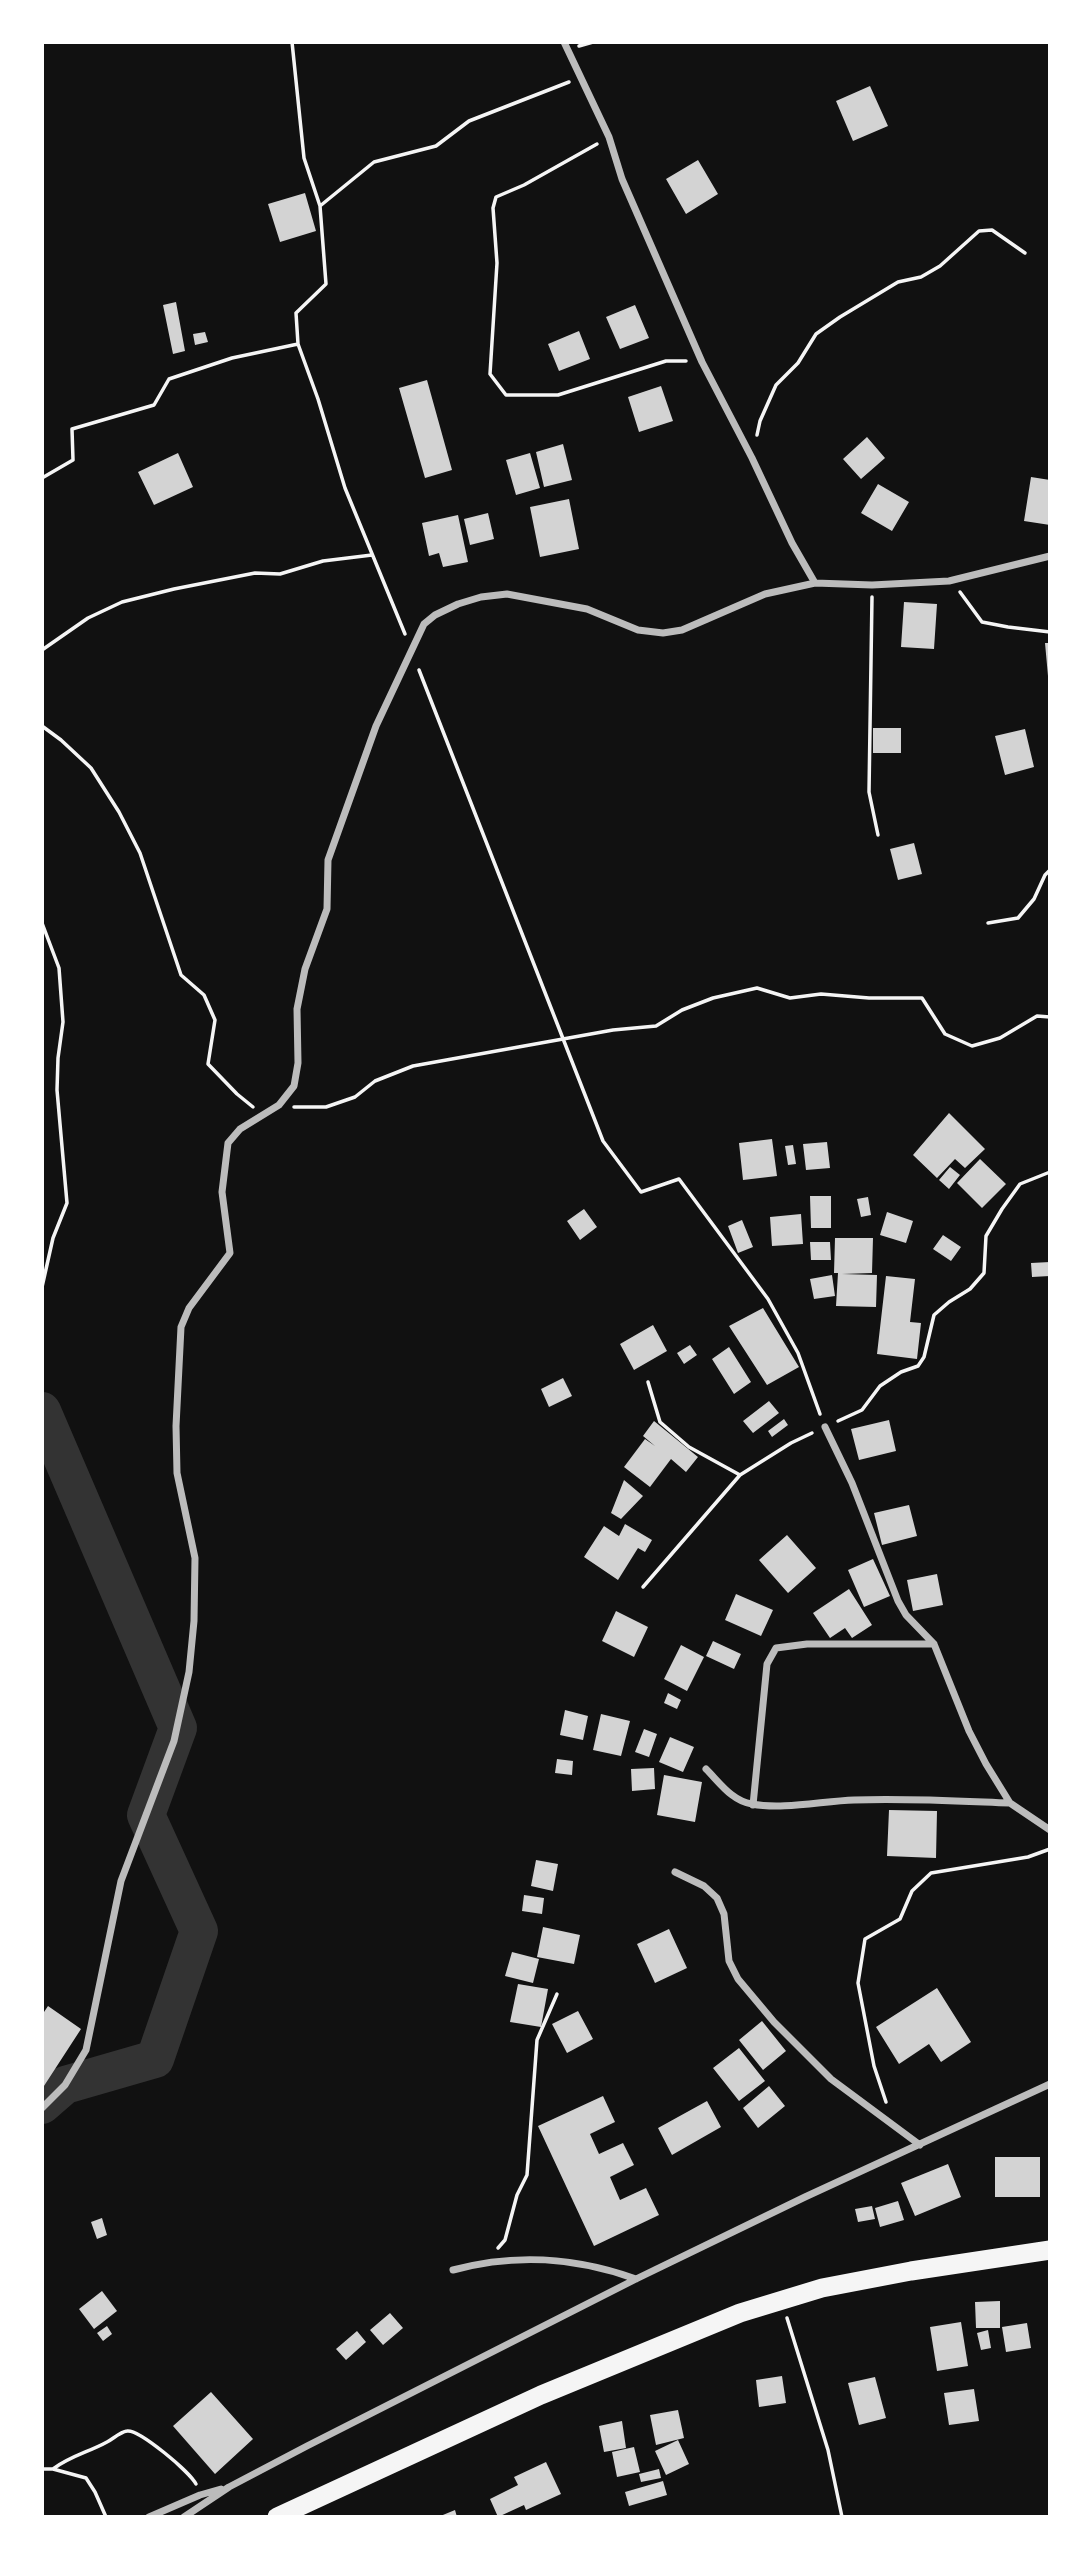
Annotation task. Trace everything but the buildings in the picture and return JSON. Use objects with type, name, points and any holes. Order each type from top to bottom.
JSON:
[{"type":"highway","points":[[277,2517],[565,2384],[740,2313],[822,2288],[1050,2250]]},
{"type":"street","points":[[565,42],[610,137],[622,178],[702,362],[814,583]]},
{"type":"street","points":[[42,2108],[65,2085],[86,2050],[121,1881],[176,1730],[189,1672],[194,1621],[195,1558],[177,1473],[176,1426],[181,1327],[189,1308],[230,1253],[222,1192],[228,1143],[240,1129],[279,1105],[290,1094],[299,1063],[297,1009],[305,970],[327,909],[328,860],[376,726],[424,624],[436,615],[481,597],[507,594],[587,609],[638,631],[663,633],[682,630],[765,594],[814,583],[872,585],[949,580],[1050,556]]},
{"type":"street","points":[[825,1427],[852,1482],[898,1601],[906,1615],[934,1644],[969,1731],[986,1764],[1010,1803],[1050,1830]]},
{"type":"street","points":[[752,1805],[767,1664],[776,1648],[807,1644],[934,1644]]},
{"type":"street","points":[[706,1769],[734,1798],[752,1805],[851,1800],[1010,1803]]},
{"type":"street","points":[[676,1872],[704,1886],[717,1898],[724,1914],[729,1961],[738,1979],[774,2022],[831,2079],[919,2145]]},
{"type":"street","points":[[184,2517],[229,2487],[636,2279],[1050,2084]]},
{"type":"street","points":[[453,2270],[488,2260],[543,2259],[577,2263],[636,2279]]},
{"type":"street","points":[[149,2517],[200,2495],[229,2487]]},
{"type":"path","points":[[292,42],[304,158],[320,206],[326,284],[296,313],[298,344],[345,488],[411,649],[603,1142],[641,1192],[679,1179],[768,1300],[798,1353],[825,1427]]},
{"type":"path","points":[[320,206],[374,162],[436,146],[469,121],[580,77]]},
{"type":"path","points":[[610,137],[496,197],[493,208],[498,263],[490,374],[506,395],[558,395],[666,361],[702,362]]},
{"type":"path","points":[[752,458],[760,421],[776,384],[798,363],[816,334],[877,293],[898,282],[921,277],[940,265],[979,231],[992,229],[1025,253]]},
{"type":"path","points":[[42,478],[73,460],[72,429],[154,405],[169,379],[232,358],[298,344]]},
{"type":"path","points":[[42,650],[88,618],[122,602],[255,573],[280,573],[323,561],[372,555]]},
{"type":"path","points":[[949,580],[982,622],[1050,632]]},
{"type":"path","points":[[872,585],[869,792],[878,835]]},
{"type":"path","points":[[42,726],[91,768],[140,853],[181,975],[204,995],[215,1020],[208,1064],[237,1094],[264,1114]]},
{"type":"path","points":[[988,923],[1018,918],[1034,899],[1050,870]]},
{"type":"path","points":[[42,923],[59,968],[63,1022],[57,1090],[67,1203],[53,1238],[42,1287]]},
{"type":"path","points":[[279,1105],[326,1107],[355,1097],[375,1081],[413,1066],[613,1030],[656,1027],[692,1006],[713,998],[757,988],[790,998],[821,993],[869,998],[922,998],[945,1034],[972,1046],[1000,1038],[1037,1016],[1050,1017]]},
{"type":"path","points":[[643,1587],[740,1475],[791,1443],[862,1410],[880,1386],[901,1372],[918,1366],[924,1357],[934,1315],[970,1289],[984,1273],[986,1236],[1002,1209],[1020,1184],[1050,1172]]},
{"type":"path","points":[[648,1382],[660,1422],[689,1447],[740,1475]]},
{"type":"path","points":[[889,2120],[886,2099],[874,2066],[858,1983],[865,1939],[900,1919],[912,1891],[931,1873],[1028,1857],[1050,1849]]},
{"type":"path","points":[[488,2260],[505,2240],[517,2195],[527,2175],[537,2040],[557,1994]]},
{"type":"path","points":[[781,2300],[828,2450],[842,2517]]},
{"type":"path","points":[[53,2469],[65,2460],[96,2448],[126,2431],[137,2432],[190,2474],[200,2495]]},
{"type":"path","points":[[42,2469],[53,2469],[86,2478],[106,2517]]},
{"type":"waterway","points":[[42,1411],[178,1728],[146,1815],[199,1931],[155,2059],[65,2085],[42,2105]]}]
